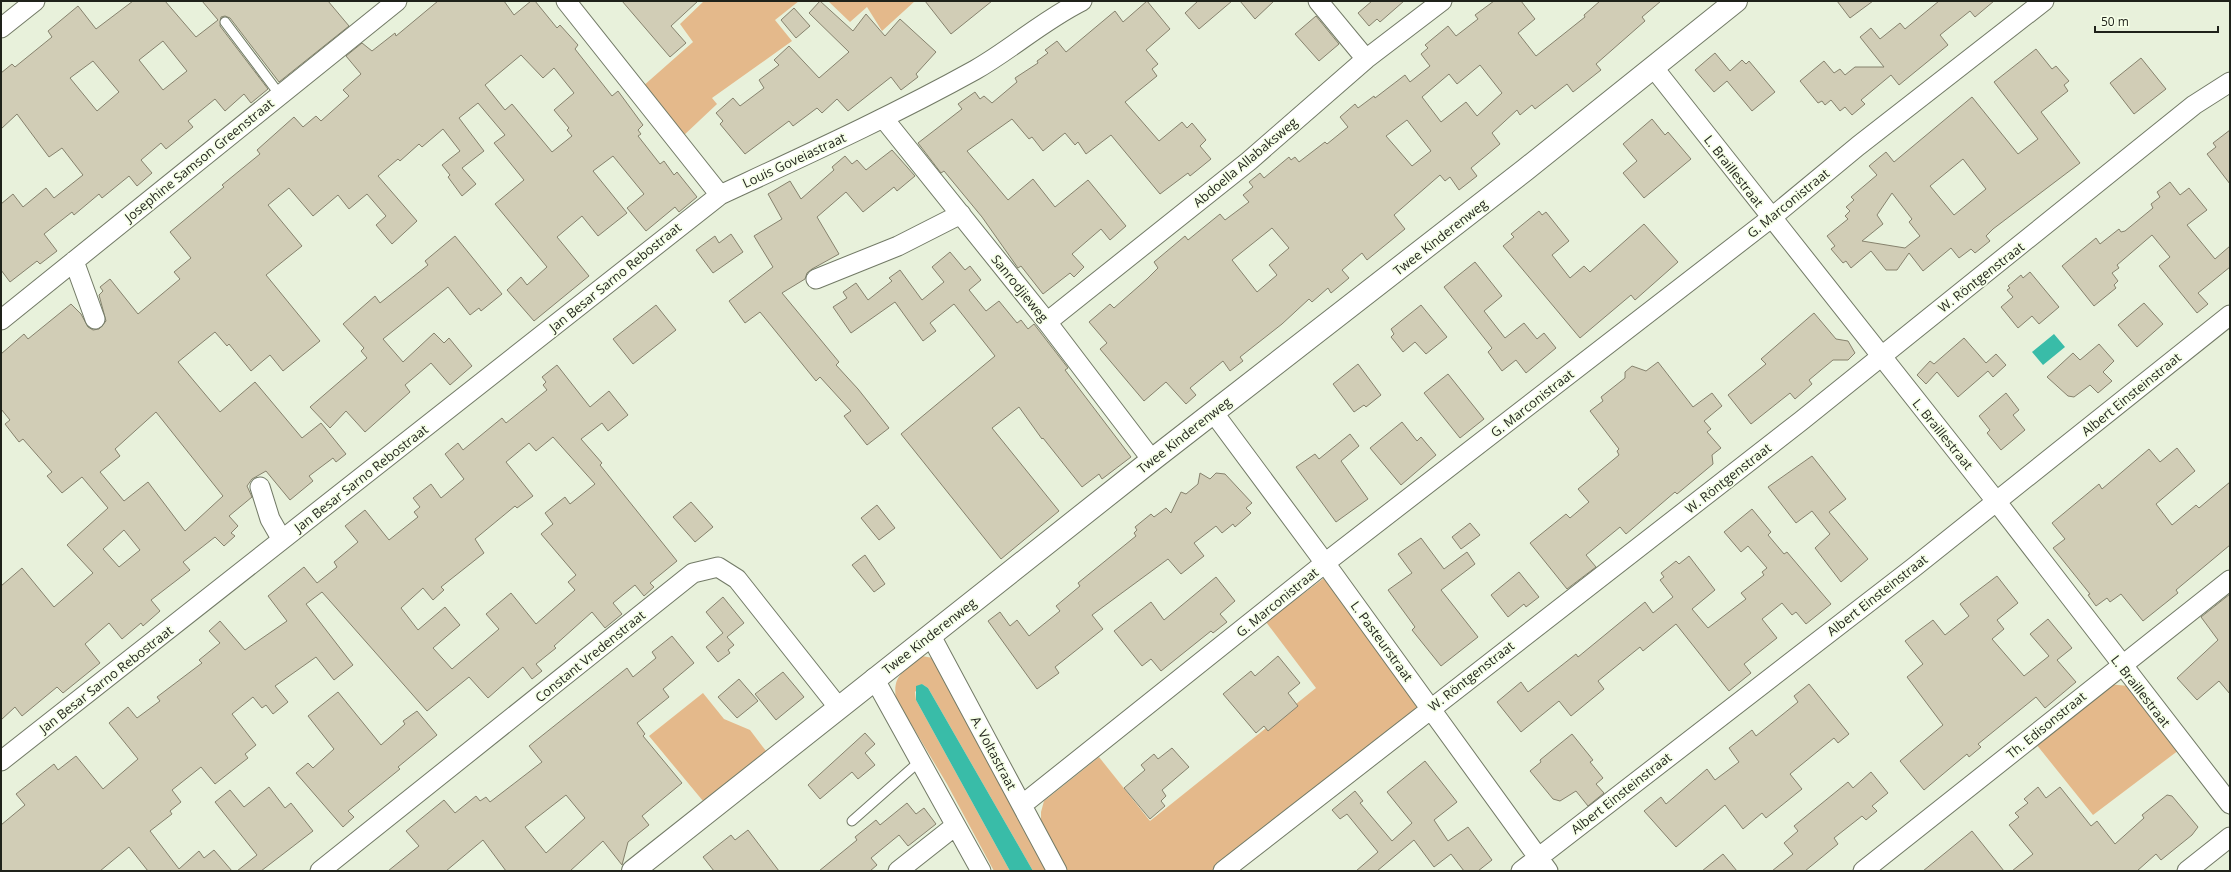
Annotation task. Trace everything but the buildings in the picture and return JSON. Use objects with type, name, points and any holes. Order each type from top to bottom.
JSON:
[{"type":"street","points":[[1,28],[34,1]]},
{"type":"street","name":"Josephine Samson Greenstraat","points":[[1,320],[397,1]]},
{"type":"street","points":[[566,1],[720,195]]},
{"type":"street","name":"Louis Goveiastraat","points":[[720,195],[884,119],[977,69],[1054,15],[1082,1]]},
{"type":"street","points":[[1318,1],[1366,59]]},
{"type":"street","name":"Abdoella Allabaksweg","points":[[1047,322],[1249,161],[1366,59],[1442,1]]},
{"type":"street","name":"Twee Kinderenweg","points":[[633,871],[839,708],[874,678],[931,636],[1213,412],[1526,170],[1653,66],[1736,1]]},
{"type":"street","name":"G. Marconistraat","points":[[1022,806],[1325,563],[1771,218],[1858,146],[2044,1]]},
{"type":"street","name":"L. Braillestraat","points":[[1653,66],[1771,218],[1996,501],[2121,665],[2230,804]]},
{"type":"street","name":"W. Röntgenstraat","points":[[1223,871],[1430,708],[1801,422],[1881,356],[2100,183],[2194,105],[2230,82]]},
{"type":"street","name":"Sanrodjieweg","points":[[884,119],[1047,322],[1152,460]]},
{"type":"street","name":"Jan Besar Sarno Rebostraat","points":[[1,761],[720,195]]},
{"type":"street","points":[[816,279],[898,246],[961,214]]},
{"type":"street","points":[[74,261],[95,319]]},
{"type":"street","name":"Albert Einsteinstraat","points":[[1521,871],[1543,864],[2230,314]]},
{"type":"street","name":"L. Pasteurstraat","points":[[1213,412],[1325,563],[1543,864]]},
{"type":"street","points":[[260,487],[270,519],[282,540]]},
{"type":"street","name":"Constant Vredenstraat","points":[[320,871],[693,573],[718,567],[737,579],[839,708]]},
{"type":"street","name":"Th. Edisonstraat","points":[[1863,871],[2230,580]]},
{"type":"street","name":"A. Voltastraat","points":[[931,636],[1057,871]]},
{"type":"street","points":[[874,678],[981,871]]},
{"type":"street","points":[[898,871],[955,826]]},
{"type":"street","points":[[2187,871],[2230,837]]},
{"type":"lane","points":[[226,22],[280,95]]},
{"type":"lane","points":[[852,821],[920,761]]},
{"type":"shaded area","points":[[704,1],[799,1],[775,20],[792,41],[712,98],[717,104],[682,137],[642,87],[693,42],[680,24]]},
{"type":"shaded area","points":[[828,1],[915,1],[882,31],[867,7],[850,22]]},
{"type":"shaded area","points":[[1324,578],[1331,580],[1415,698],[1417,707],[1414,715],[1213,871],[1067,871],[1041,822],[1041,812],[1044,801],[1099,757],[1150,821],[1316,688],[1266,622]]},
{"type":"shaded area","points":[[922,656],[933,658],[1050,871],[1033,871],[928,688],[922,684],[915,692],[916,700],[1010,871],[994,871],[947,784],[896,699],[895,691],[898,678]]},
{"type":"shaded area","points":[[2107,684],[2129,686],[2179,750],[2093,815],[2036,744]]},
{"type":"shaded area","points":[[703,693],[724,719],[750,730],[766,751],[703,801],[649,736]]},
{"type":"water","points":[[2054,334],[2065,347],[2043,365],[2032,352]]},
{"type":"water","points":[[922,684],[928,688],[1033,871],[1010,871],[916,700],[916,686]]}]
